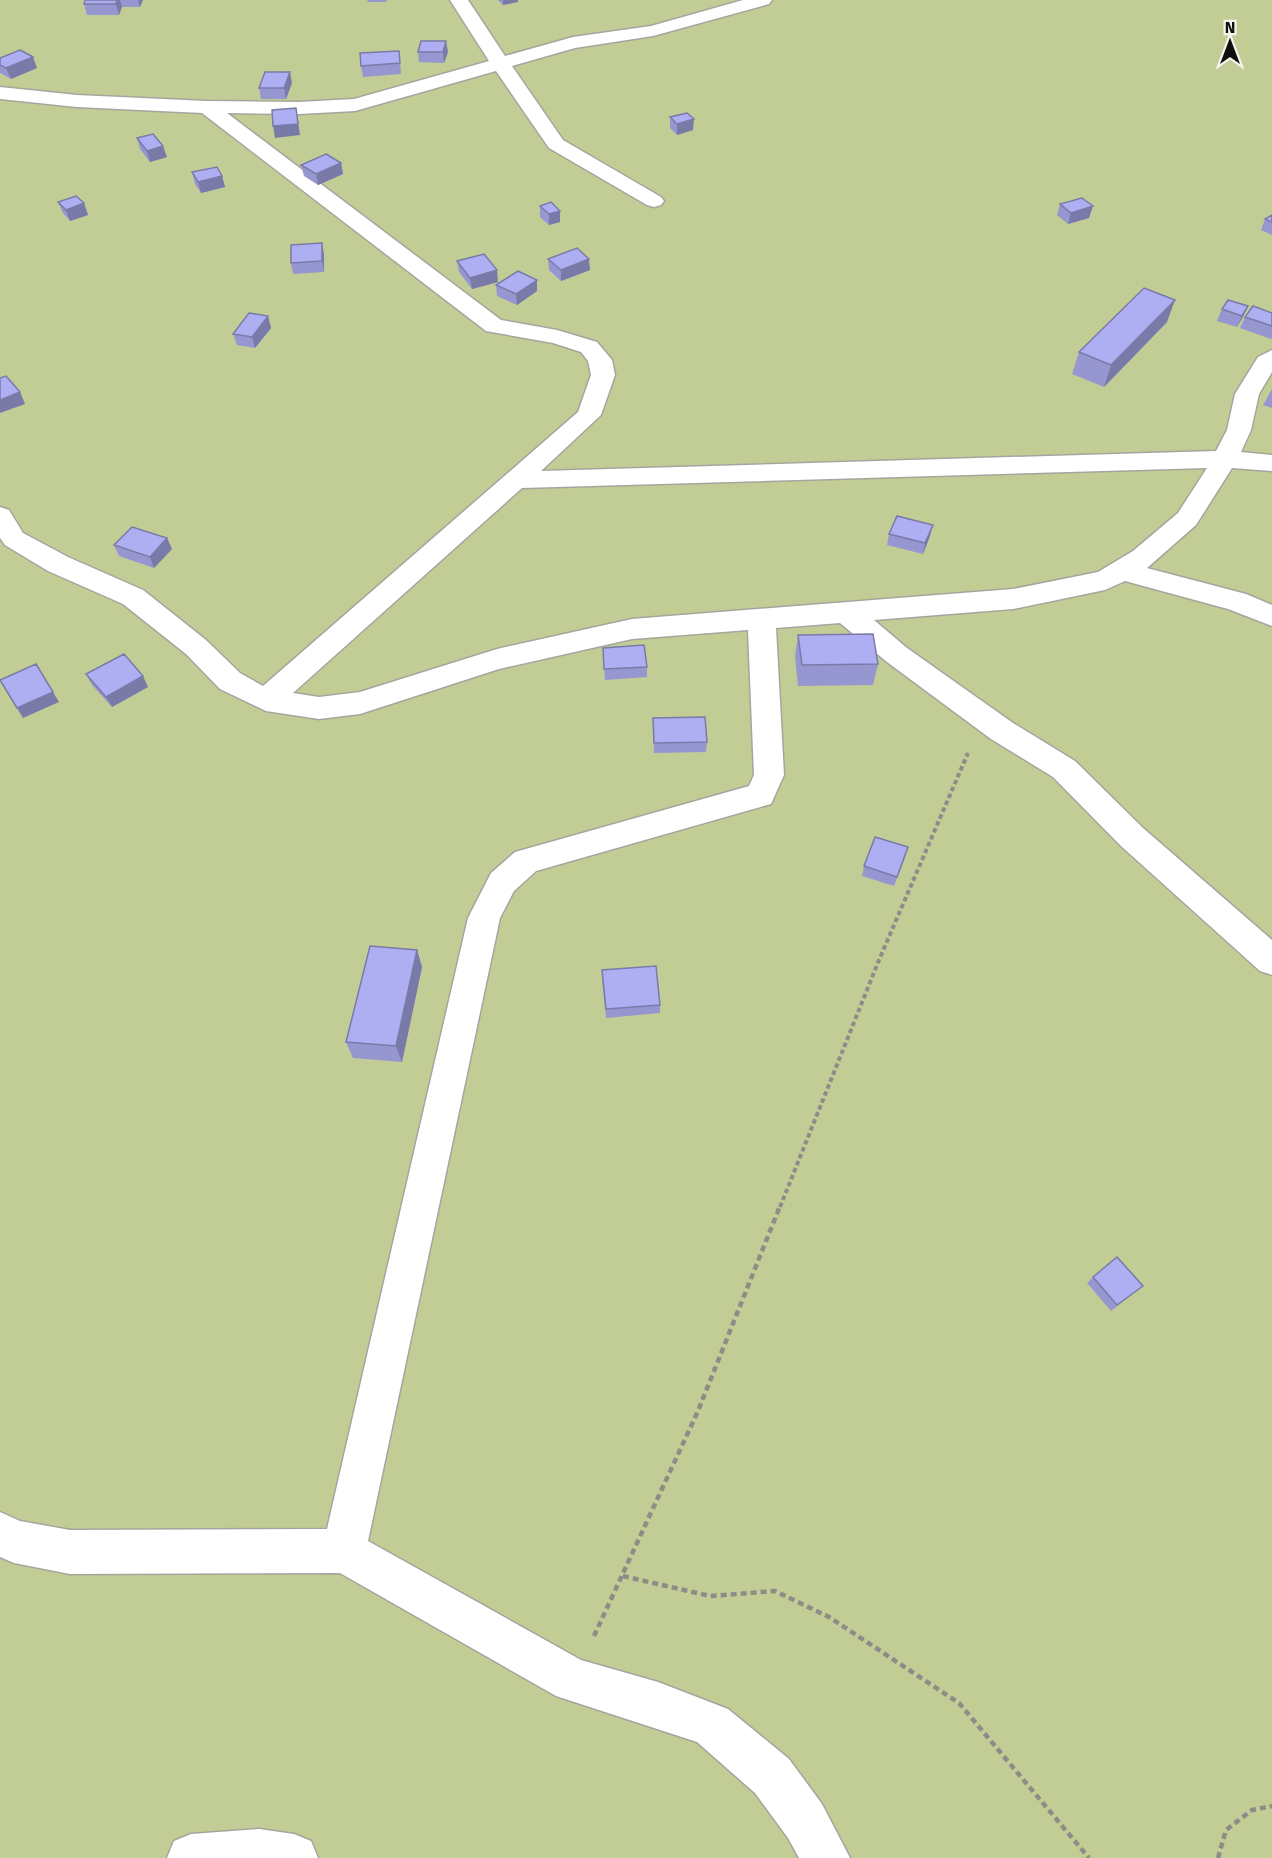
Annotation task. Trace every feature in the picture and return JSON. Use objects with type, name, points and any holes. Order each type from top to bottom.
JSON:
[{"type":"street","points":[[459,0],[540,124],[556,144],[654,201]]},
{"type":"street","points":[[0,93],[77,101],[207,107],[299,108],[355,105],[573,43],[653,30],[763,0]]},
{"type":"street","points":[[207,107],[494,326],[557,337],[589,347],[600,360],[603,375],[589,414],[266,700]]},
{"type":"street","points":[[0,516],[14,539],[58,564],[133,597],[196,647],[230,681],[266,700],[319,708],[360,703],[497,659],[632,629],[1012,599],[1105,580],[1124,571],[1160,545],[1187,519],[1225,459],[1239,430],[1247,394],[1266,362],[1272,357]]},
{"type":"street","points":[[515,480],[1225,459],[1272,463]]},
{"type":"street","points":[[1124,571],[1236,601],[1272,616]]},
{"type":"street","points":[[846,612],[897,655],[1002,731],[1064,769],[1132,837],[1272,961]]},
{"type":"street","points":[[344,1551],[484,918],[502,882],[526,861],[760,795],[769,775],[761,618]]},
{"type":"street","points":[[0,1533],[14,1541],[70,1552],[344,1551],[572,1680],[658,1705],[712,1725],[771,1776],[805,1821],[826,1858]]},
{"type":"street","points":[[191,1858],[259,1853],[294,1858]]},
{"type":"path","points":[[572,1680],[623,1576],[698,1411],[879,960],[983,717]]},
{"type":"path","points":[[623,1576],[710,1596],[775,1591],[829,1617],[959,1702],[1089,1858]]},
{"type":"path","points":[[1218,1858],[1226,1830],[1251,1810],[1272,1806]]},
{"type":"green space","points":[[0,0],[1272,0],[1272,1858],[0,1858]]},
{"type":"building","points":[[85,0],[117,0],[116,4],[84,4]]},
{"type":"building","points":[[421,41],[446,41],[443,52],[418,52]]},
{"type":"building","points":[[20,50],[33,57],[6,68],[0,65],[0,58]]},
{"type":"building","points":[[399,51],[400,63],[361,66],[360,53]]},
{"type":"building","points":[[265,72],[290,72],[284,88],[259,88]]},
{"type":"building","points":[[296,108],[298,124],[273,126],[272,110]]},
{"type":"building","points":[[687,113],[694,119],[677,124],[670,117]]},
{"type":"building","points":[[153,134],[163,146],[147,151],[137,138]]},
{"type":"building","points":[[326,154],[341,163],[316,174],[301,165]]},
{"type":"building","points":[[217,167],[222,176],[198,182],[192,172]]},
{"type":"building","points":[[76,196],[84,203],[66,210],[58,202]]},
{"type":"building","points":[[1082,198],[1093,206],[1071,213],[1060,204]]},
{"type":"building","points":[[551,202],[560,211],[549,214],[540,206]]},
{"type":"building","points":[[1272,215],[1272,222],[1265,219]]},
{"type":"building","points":[[322,243],[322,261],[291,263],[291,245]]},
{"type":"building","points":[[577,248],[589,259],[561,270],[548,259]]},
{"type":"building","points":[[484,254],[497,270],[470,278],[457,261]]},
{"type":"building","points":[[518,271],[537,280],[516,294],[496,285]]},
{"type":"building","points":[[1144,288],[1175,300],[1111,365],[1079,352]]},
{"type":"building","points":[[1228,300],[1248,306],[1242,316],[1222,309]]},
{"type":"building","points":[[1253,306],[1272,313],[1272,326],[1245,317]]},
{"type":"building","points":[[249,313],[268,316],[252,337],[233,334]]},
{"type":"building","points":[[6,376],[20,392],[0,400],[0,378]]},
{"type":"building","points":[[897,516],[933,525],[925,543],[889,534]]},
{"type":"building","points":[[132,527],[167,538],[150,557],[114,545]]},
{"type":"building","points":[[873,634],[878,664],[802,665],[798,635]]},
{"type":"building","points":[[644,645],[647,667],[604,669],[603,648]]},
{"type":"building","points":[[124,654],[143,676],[106,697],[86,674]]},
{"type":"building","points":[[36,664],[53,692],[17,708],[0,680]]},
{"type":"building","points":[[705,717],[707,742],[654,743],[653,718]]},
{"type":"building","points":[[875,837],[908,847],[897,877],[864,866]]},
{"type":"building","points":[[370,946],[417,950],[396,1046],[346,1042]]},
{"type":"building","points":[[656,966],[660,1005],[606,1009],[602,970]]},
{"type":"building","points":[[1117,1257],[1143,1286],[1117,1305],[1093,1277]]}]
